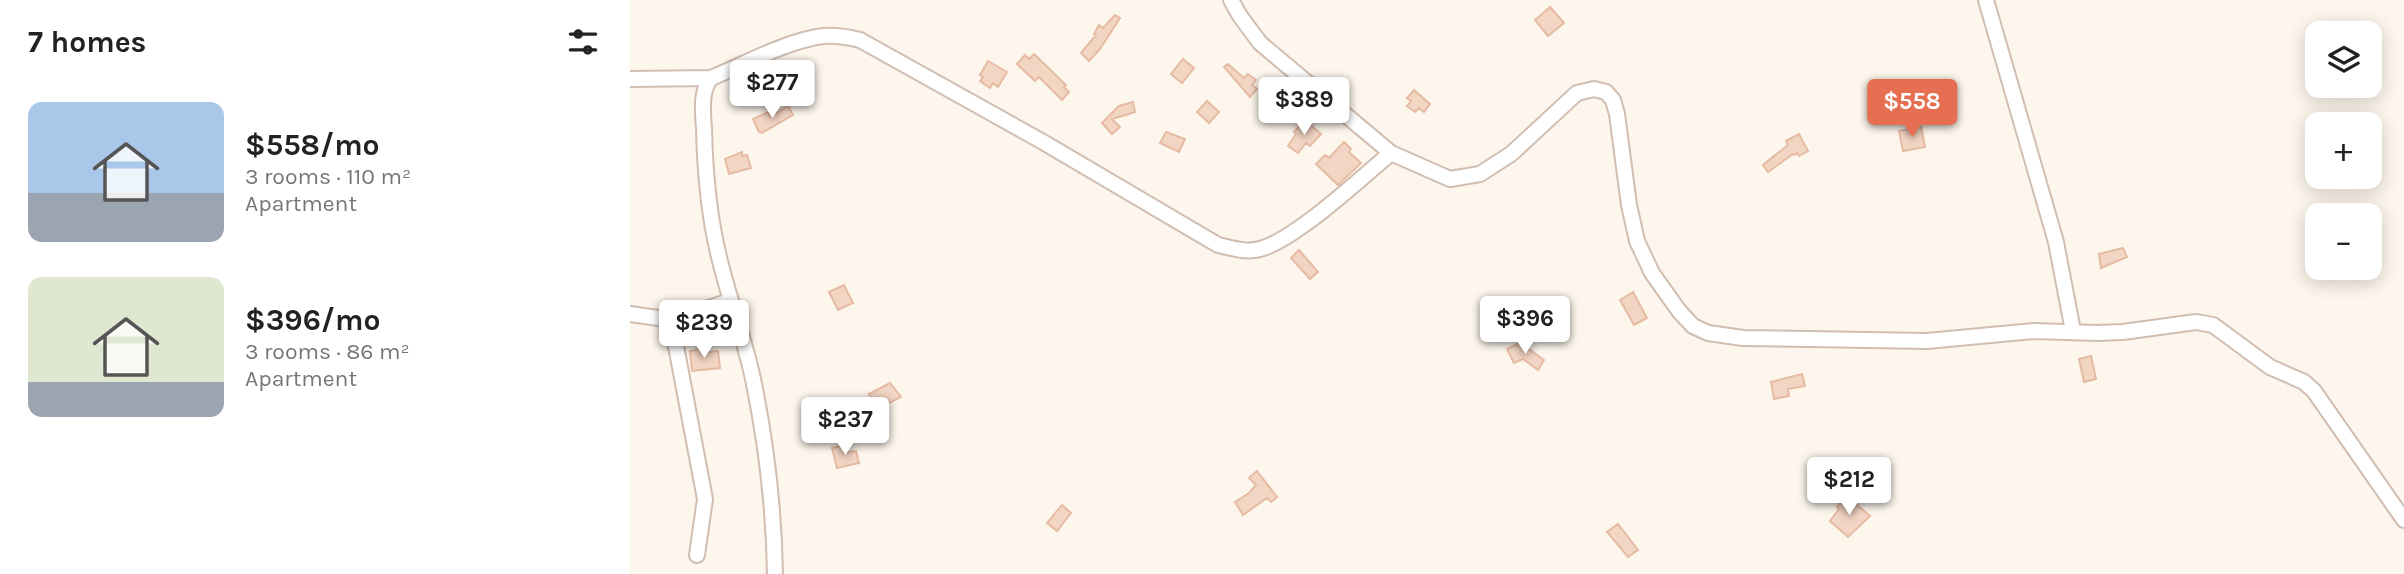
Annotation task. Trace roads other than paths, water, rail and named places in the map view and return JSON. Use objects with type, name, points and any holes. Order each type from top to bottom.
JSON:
[{"type":"street","points":[[1231,0],[1260,43],[1391,153],[1450,179],[1480,174],[1511,154],[1577,93],[1594,89],[1606,92],[1613,100],[1617,114],[1627,193],[1637,241],[1652,273],[1679,311],[1693,326],[1708,333],[1744,338],[1927,341],[2034,331],[2097,333],[2196,322],[2213,325],[2270,366],[2304,382],[2314,391],[2404,520]]},
{"type":"street","points":[[1986,0],[2056,242],[2073,331]]},
{"type":"street","points":[[631,78],[711,78],[802,40],[843,36],[860,40],[1043,142],[1218,245],[1245,251],[1261,249],[1286,237],[1391,153]]},
{"type":"street","points":[[711,78],[704,91],[707,190],[719,260],[730,301],[742,329],[765,444],[774,516],[775,574]]},
{"type":"street","points":[[630,314],[671,320],[730,301]]},
{"type":"street","points":[[671,320],[705,499],[697,555]]}]
